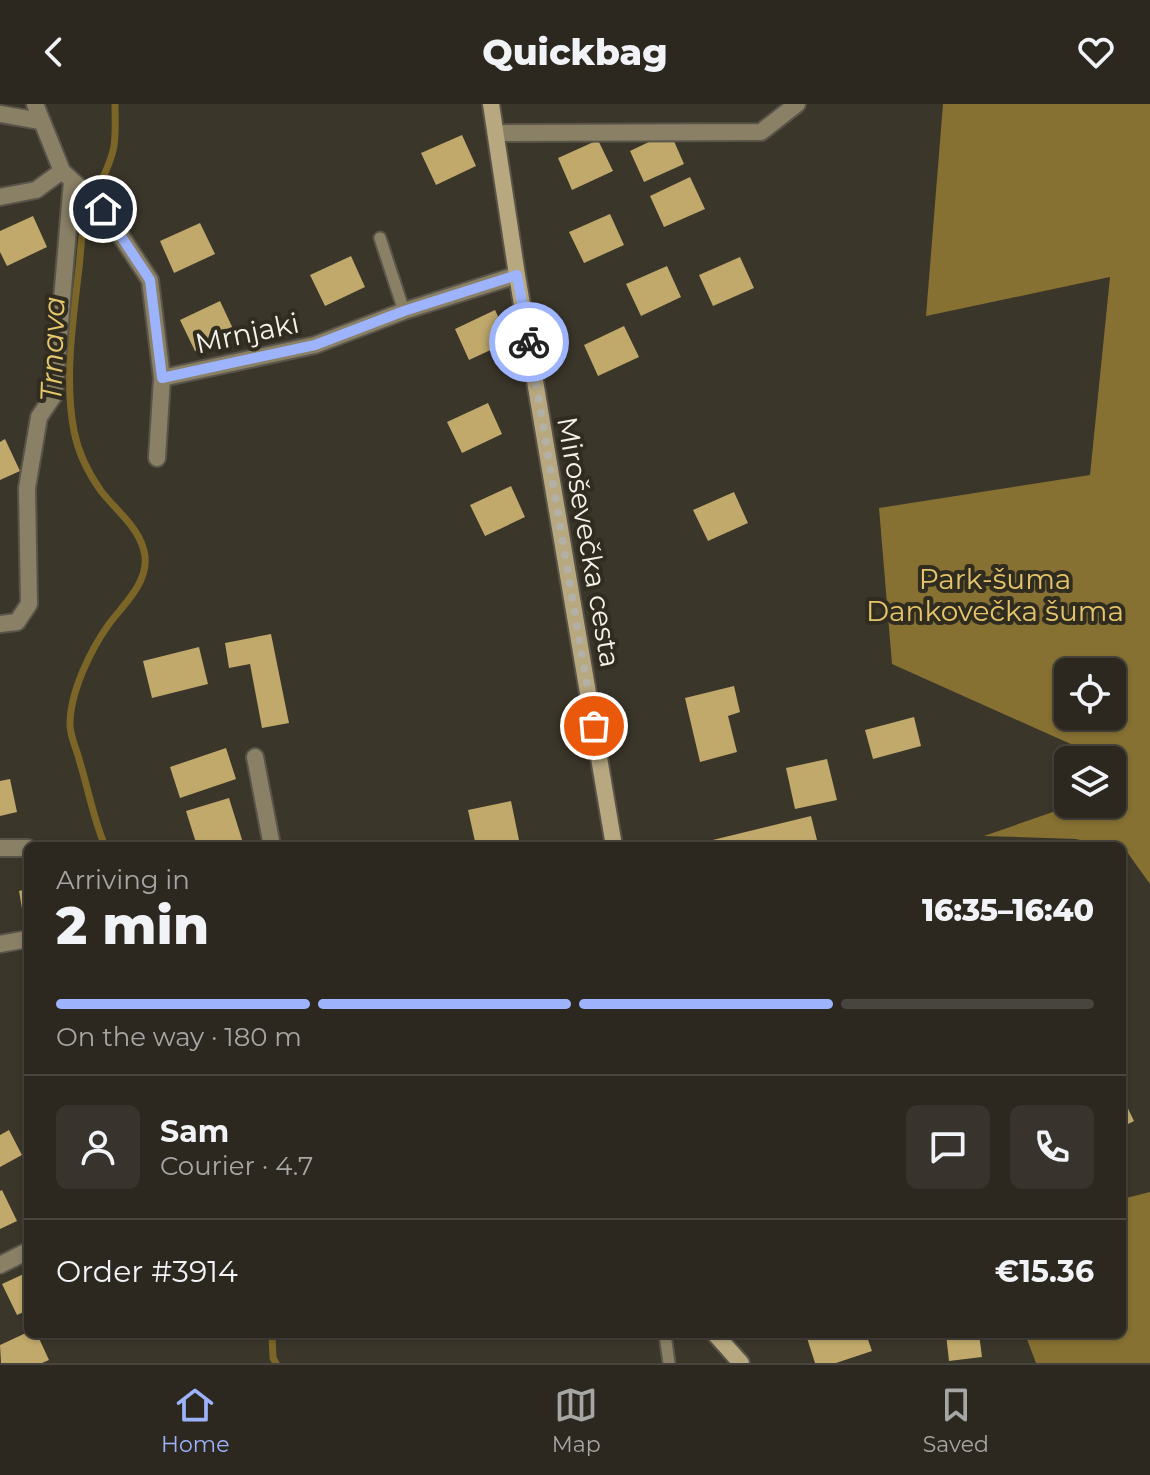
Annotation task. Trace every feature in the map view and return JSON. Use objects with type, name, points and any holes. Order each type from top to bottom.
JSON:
[{"type":"main road","name":"Miroševečka cesta","points":[[491,104],[613,842]]},
{"type":"main road","points":[[719,1338],[741,1363]]},
{"type":"street","points":[[0,624],[17,622],[29,604],[27,488],[39,417],[54,395],[72,181],[40,121],[35,104]]},
{"type":"street","points":[[496,133],[761,132],[789,106]]},
{"type":"street","points":[[0,114],[40,121]]},
{"type":"street","points":[[0,197],[72,181]]},
{"type":"street","name":"Mrnjaki","points":[[72,181],[103,209],[150,280],[162,378],[315,345],[404,311],[517,275]]},
{"type":"street","points":[[157,458],[162,378]]},
{"type":"street","points":[[255,757],[271,842]]},
{"type":"street","points":[[0,848],[24,848]]},
{"type":"street","points":[[0,944],[24,940]]},
{"type":"street","points":[[0,1265],[24,1253]]},
{"type":"lane","points":[[380,238],[404,311]]},
{"type":"lane","points":[[666,1338],[669,1363]]},
{"type":"green space","name":"Park-šuma Dankovečka šuma","points":[[943,104],[1150,104],[1150,884],[1126,852],[1126,842],[984,836],[1054,812],[1054,818],[1126,818],[1126,746],[1074,746],[892,664],[879,508],[1090,475],[1110,277],[926,316]]},
{"type":"green space","points":[[1150,1192],[1150,1363],[1036,1363],[1027,1338],[1126,1338],[1126,1198]]},
{"type":"building","points":[[670,132],[684,164],[644,182],[630,151]]},
{"type":"building","points":[[462,135],[476,166],[436,185],[421,153]]},
{"type":"building","points":[[598,140],[613,171],[572,190],[558,158]]},
{"type":"building","points":[[690,177],[705,209],[664,227],[650,196]]},
{"type":"building","points":[[610,214],[624,245],[584,263],[569,232]]},
{"type":"building","points":[[33,216],[47,247],[7,266],[0,252],[0,231]]},
{"type":"building","points":[[200,223],[215,254],[174,273],[160,241]]},
{"type":"building","points":[[351,256],[365,287],[325,306],[310,275]]},
{"type":"building","points":[[740,257],[754,288],[713,306],[699,275]]},
{"type":"building","points":[[667,266],[681,297],[641,316],[626,284]]},
{"type":"building","points":[[220,301],[235,333],[195,351],[180,320]]},
{"type":"building","points":[[495,310],[510,341],[469,360],[455,329]]},
{"type":"building","points":[[624,326],[639,357],[598,376],[584,345]]},
{"type":"building","points":[[488,403],[502,434],[462,453],[447,422]]},
{"type":"building","points":[[5,439],[20,471],[0,480],[0,442]]},
{"type":"building","points":[[511,486],[525,517],[485,536],[470,505]]},
{"type":"building","points":[[734,492],[748,523],[708,541],[693,510]]},
{"type":"building","points":[[271,634],[289,723],[262,728],[250,664],[229,668],[225,643]]},
{"type":"building","points":[[199,647],[208,684],[152,698],[143,661]]},
{"type":"building","points":[[734,686],[740,712],[728,716],[737,752],[700,762],[685,698]]},
{"type":"building","points":[[914,717],[921,746],[873,759],[865,730]]},
{"type":"building","points":[[226,748],[236,779],[180,798],[170,767]]},
{"type":"building","points":[[827,759],[837,800],[795,809],[786,768]]},
{"type":"building","points":[[10,779],[17,812],[0,816],[0,781]]},
{"type":"building","points":[[229,798],[243,842],[196,842],[186,811]]},
{"type":"building","points":[[511,801],[519,840],[475,842],[468,810]]},
{"type":"building","points":[[811,816],[818,842],[704,842]]},
{"type":"building","points":[[24,890],[24,920],[19,891]]},
{"type":"building","points":[[1126,1104],[1134,1121],[1126,1125]]},
{"type":"building","points":[[9,1130],[22,1155],[0,1167],[0,1135]]},
{"type":"building","points":[[0,1191],[17,1221],[0,1229]]},
{"type":"building","points":[[24,1274],[24,1312],[17,1315],[2,1284]]},
{"type":"building","points":[[24,1334],[24,1338],[39,1338],[49,1360],[42,1363],[1,1363],[0,1345]]},
{"type":"building","points":[[807,1338],[867,1338],[872,1351],[836,1363],[815,1363]]},
{"type":"building","points":[[946,1338],[980,1338],[982,1357],[949,1361]]},
{"type":"waterway","name":"Trnava","points":[[103,842],[72,738],[71,712],[89,658],[109,624],[139,584],[145,556],[134,529],[101,491],[81,455],[71,411],[70,370],[84,227],[112,155],[115,104]]},
{"type":"waterway","name":"Trnava","points":[[272,1338],[276,1363]]},
{"type":"way so far","points":[[529,342],[594,726]]},
{"type":"route","points":[[103,209],[150,280],[162,378],[315,345],[404,311],[517,275],[529,342]]}]
